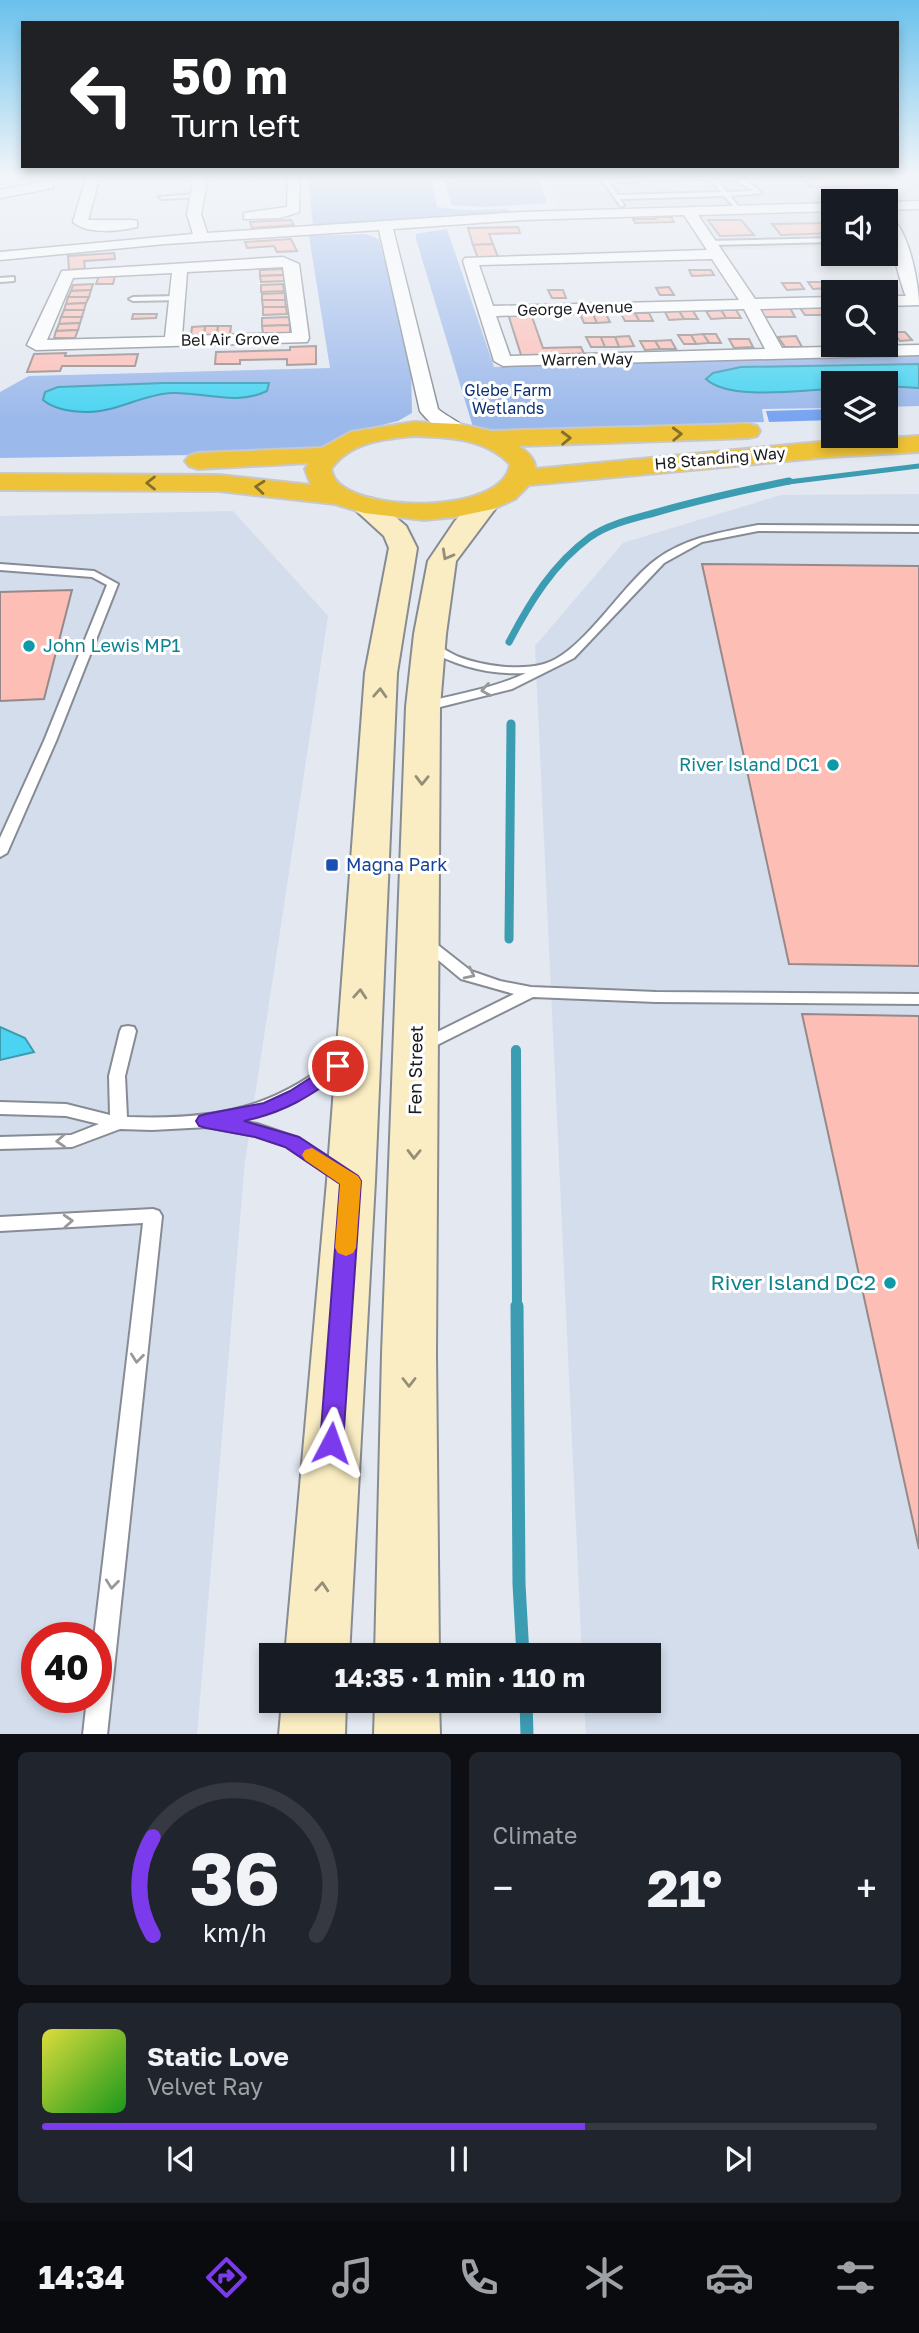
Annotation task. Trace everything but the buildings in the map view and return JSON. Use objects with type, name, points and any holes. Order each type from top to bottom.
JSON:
[{"type":"highway","points":[[898,426],[919,425]]},
{"type":"highway","name":"H8 Standing Way","points":[[491,439],[821,428]]},
{"type":"highway","points":[[0,482],[221,472],[315,456],[364,436],[414,429],[459,431],[491,439],[512,450],[523,463],[517,485]]},
{"type":"highway","name":"H8 Standing Way","points":[[221,472],[394,510],[427,512],[460,508],[517,485],[619,467],[919,443]]},
{"type":"highway","points":[[315,456],[322,483],[351,500]]},
{"type":"highway","points":[[0,463],[221,472]]},
{"type":"street","name":"Bel Air Grove","points":[[171,256],[176,268],[177,298],[173,341],[301,338],[291,264],[283,262],[176,268]]},
{"type":"street","points":[[392,256],[429,411],[440,422],[459,431]]},
{"type":"street","name":"Warren Way","points":[[565,256],[470,261],[503,361],[919,350]]},
{"type":"street","points":[[717,256],[749,304],[776,353]]},
{"type":"street","points":[[899,256],[911,293],[918,300]]},
{"type":"street","points":[[173,341],[36,345],[67,274],[176,268]]},
{"type":"street","points":[[898,301],[918,300]]},
{"type":"street","name":"George Avenue","points":[[485,311],[821,302]]},
{"type":"street","points":[[391,431],[417,421],[429,411]]},
{"type":"street","name":"Fen Street","points":[[407,1643],[409,1354],[423,707],[442,561],[466,527],[517,485]]},
{"type":"street","points":[[318,1643],[351,1181],[381,673],[403,548],[397,532],[351,500]]},
{"type":"street","points":[[312,1734],[313,1713]]},
{"type":"street","points":[[407,1713],[407,1734]]},
{"type":"lane","points":[[0,280],[11,279]]},
{"type":"lane","points":[[133,299],[177,298]]},
{"type":"lane","points":[[423,707],[508,686],[570,656],[660,561],[699,540],[758,528],[919,529]]},
{"type":"lane","points":[[0,566],[94,574],[113,584],[50,741],[0,853]]},
{"type":"lane","points":[[429,646],[472,667],[503,670],[547,667]]},
{"type":"lane","points":[[418,936],[466,975],[498,986],[531,992],[656,997],[919,999]]},
{"type":"lane","points":[[416,1049],[531,992]]},
{"type":"lane","points":[[119,1123],[117,1076],[128,1031]]},
{"type":"lane","points":[[0,1108],[75,1111],[119,1123],[206,1121],[268,1109],[296,1096],[338,1066],[357,1047]]},
{"type":"lane","points":[[206,1121],[257,1130],[292,1142],[351,1181]]},
{"type":"lane","points":[[0,1143],[72,1141],[119,1123]]},
{"type":"lane","points":[[0,1224],[153,1216],[95,1734]]},
{"type":"shaded area","points":[[919,364],[919,388],[898,387],[898,371],[821,371],[821,390],[766,393],[731,390],[706,379],[713,373],[741,367]]},
{"type":"shaded area","points":[[269,383],[267,391],[244,398],[172,393],[151,396],[99,411],[64,410],[43,400],[45,392],[58,387]]},
{"type":"shaded area","points":[[821,409],[821,420],[769,422],[766,411]]},
{"type":"shaded area","points":[[919,494],[919,1734],[586,1734],[585,1713],[661,1713],[661,1643],[581,1643],[535,646],[623,543],[781,495]]},
{"type":"shaded area","points":[[233,511],[328,616],[245,1161],[197,1734],[0,1734],[0,516]]},
{"type":"shaded area","points":[[0,1027],[25,1038],[34,1052],[0,1060]]},
{"type":"green space","points":[[312,256],[383,256],[411,368],[412,413],[398,421],[346,434],[311,453],[0,458],[0,392],[29,376],[330,368]]},
{"type":"green space","name":"Glebe Farm Wetlands","points":[[421,256],[456,256],[494,367],[919,355],[919,406],[898,407],[898,371],[821,371],[821,408],[762,409],[764,422],[504,432],[473,427]]},
{"type":"waterway","points":[[780,483],[919,466]]},
{"type":"waterway","points":[[509,642],[534,598],[554,572],[597,532],[621,522],[671,508],[789,481]]},
{"type":"waterway","points":[[509,939],[511,724]]},
{"type":"waterway","points":[[516,1050],[517,1308]]},
{"type":"waterway","points":[[517,1306],[519,1584],[522,1643]]},
{"type":"waterway","points":[[526,1713],[527,1734]]},
{"type":"slow traffic","points":[[312,1155],[351,1181],[346,1248]]},
{"type":"place","name":"John Lewis MP1","points":[[29,646]]},
{"type":"place","name":"River Island DC1","points":[[833,765]]},
{"type":"place","name":"Magna Park","points":[[332,865]]},
{"type":"place","name":"River Island DC2","points":[[890,1283]]},
{"type":"route","points":[[331,1443],[351,1181],[292,1142],[257,1130],[206,1121],[268,1109],[296,1096],[338,1066]]}]
